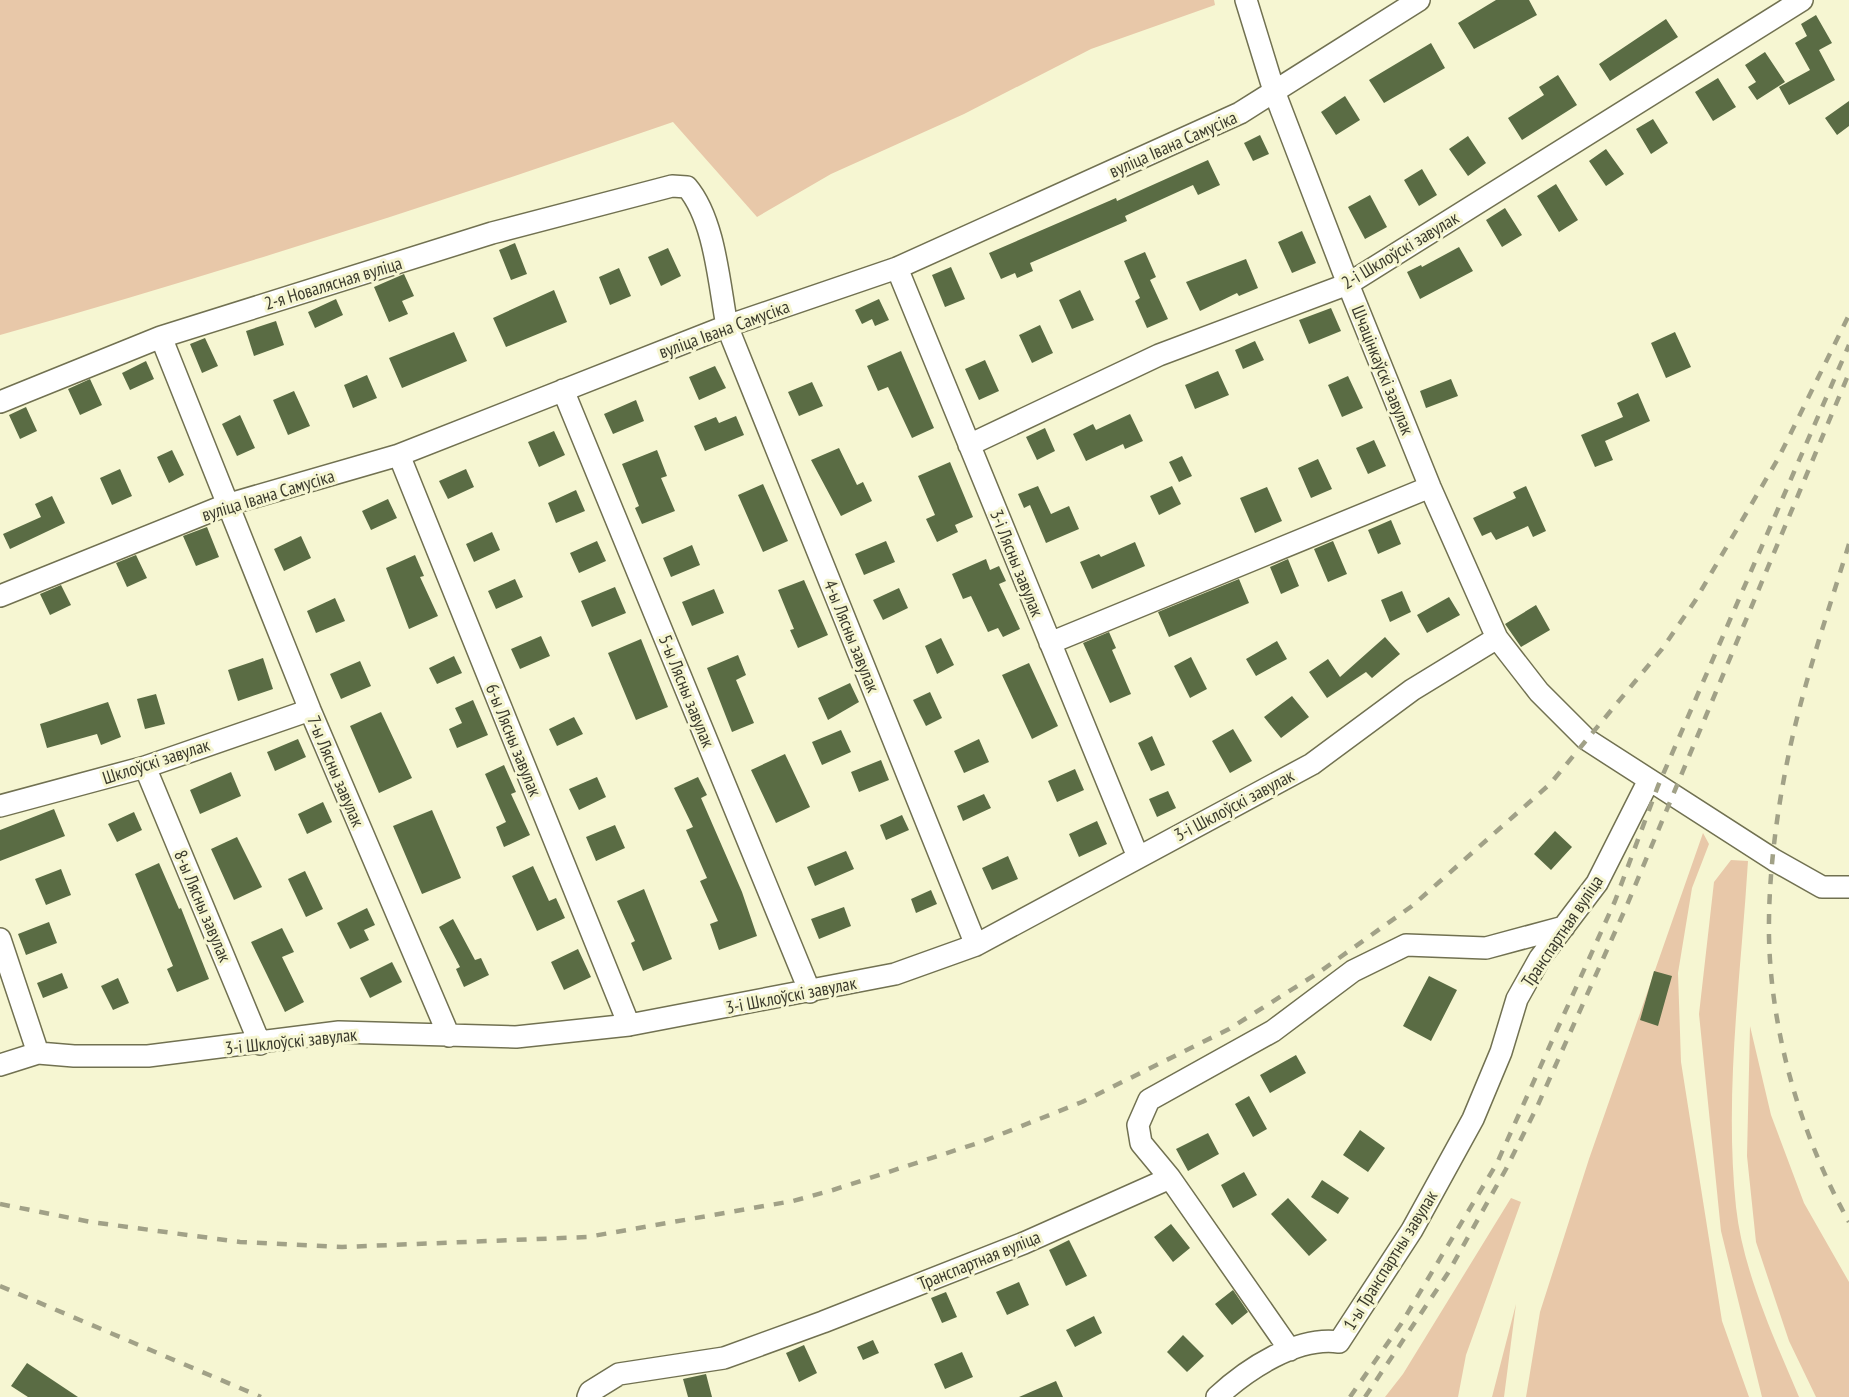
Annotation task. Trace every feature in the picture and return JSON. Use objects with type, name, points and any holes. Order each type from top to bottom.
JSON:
[{"type":"street","name":"Шчацінкаўскі завулак","points":[[1246,0],[1274,91],[1348,284],[1430,488],[1497,638],[1539,692],[1586,739],[1773,860],[1822,887],[1847,887]]},
{"type":"street","name":"вуліца Івана Самусіка","points":[[0,596],[226,505],[399,455],[727,326],[897,268],[1240,113],[1264,100],[1274,91],[1419,0]]},
{"type":"street","name":"2-і Шклоўскі завулак","points":[[969,445],[1159,355],[1348,284],[1802,0]]},
{"type":"street","name":"4-ы Лясны завулак","points":[[672,186],[687,187],[699,201],[711,243],[727,326],[976,945]]},
{"type":"street","name":"2-я Новалясная вуліца","points":[[0,402],[161,337],[492,233],[672,186]]},
{"type":"street","name":"3-і Лясны завулак","points":[[897,268],[1138,857]]},
{"type":"street","name":"7-ы Лясны завулак","points":[[161,337],[226,505],[310,710],[449,1036]]},
{"type":"street","name":"5-ы Лясны завулак","points":[[563,390],[810,992]]},
{"type":"street","name":"6-ы Лясны завулак","points":[[399,455],[629,1025]]},
{"type":"street","points":[[1050,643],[1430,488]]},
{"type":"street","name":"3-і Шклоўскі завулак","points":[[0,1065],[38,1053],[74,1056],[148,1056],[260,1044],[339,1032],[516,1037],[629,1025],[895,974],[976,945],[1312,764],[1412,690],[1497,638]]},
{"type":"street","name":"Шклоўскі завулак","points":[[0,806],[145,767],[310,710]]},
{"type":"street","name":"8-ы Лясны завулак","points":[[145,767],[260,1044]]},
{"type":"street","name":"Транспартная вуліца","points":[[1473,1119],[1501,1052],[1517,999],[1540,958],[1597,883],[1649,780]]},
{"type":"street","points":[[1290,1350],[1170,1178],[1141,1143],[1138,1125],[1149,1100],[1273,1031],[1353,971],[1406,945],[1486,948],[1564,927]]},
{"type":"street","points":[[0,939],[38,1053]]},
{"type":"street","name":"1-ы Транспартны завулак","points":[[1217,1397],[1235,1380],[1290,1350],[1316,1342],[1339,1342],[1412,1230],[1473,1119]]},
{"type":"street","name":"Транспартная вуліца","points":[[588,1397],[590,1392],[620,1374],[724,1358],[823,1322],[1024,1243],[1170,1178]]},
{"type":"shaded area","points":[[0,0],[1214,0],[1215,5],[1091,49],[964,114],[831,174],[757,217],[673,122],[338,233],[170,286],[0,335]]},
{"type":"shaded area","points":[[1703,833],[1709,844],[1692,888],[1678,973],[1681,1062],[1722,1321],[1749,1397],[1526,1397],[1540,1312],[1589,1159]]},
{"type":"shaded area","points":[[1731,860],[1748,861],[1733,1077],[1733,1164],[1736,1207],[1752,1280],[1799,1397],[1762,1397],[1721,1231],[1699,1014],[1714,882]]},
{"type":"shaded area","points":[[1750,1026],[1771,1115],[1804,1203],[1849,1282],[1849,1397],[1816,1397],[1789,1341],[1756,1242],[1747,1156]]},
{"type":"shaded area","points":[[1511,1198],[1521,1202],[1466,1355],[1458,1397],[1385,1397],[1403,1374]]},
{"type":"shaded area","points":[[1516,1304],[1504,1397],[1492,1397]]},
{"type":"building","points":[[1496,0],[1529,0],[1537,15],[1474,49],[1458,23]]},
{"type":"building","points":[[1816,15],[1832,43],[1819,50],[1835,80],[1789,105],[1779,87],[1810,70],[1795,43],[1807,36],[1801,24]]},
{"type":"building","points":[[1666,19],[1678,37],[1610,81],[1599,64]]},
{"type":"building","points":[[1431,43],[1445,68],[1384,103],[1369,80]]},
{"type":"building","points":[[1765,52],[1785,82],[1757,100],[1748,87],[1756,82],[1745,65]]},
{"type":"building","points":[[1558,75],[1577,105],[1522,140],[1508,118],[1544,95],[1539,87]]},
{"type":"building","points":[[1718,78],[1736,107],[1713,121],[1695,92]]},
{"type":"building","points":[[1345,96],[1360,120],[1336,135],[1321,112]]},
{"type":"building","points":[[1849,101],[1849,126],[1837,135],[1825,118]]},
{"type":"building","points":[[1653,119],[1668,143],[1651,154],[1636,129]]},
{"type":"building","points":[[1260,135],[1269,154],[1253,161],[1244,143]]},
{"type":"building","points":[[1468,136],[1486,163],[1468,176],[1449,149]]},
{"type":"building","points":[[1606,149],[1624,174],[1606,186],[1589,161]]},
{"type":"building","points":[[1208,160],[1220,185],[1198,195],[1193,185],[1125,216],[1127,221],[1030,263],[1033,271],[1017,278],[1015,273],[1001,279],[989,253],[1116,198],[1117,201]]},
{"type":"building","points":[[1422,169],[1437,195],[1419,206],[1404,180]]},
{"type":"building","points":[[1556,184],[1578,220],[1559,232],[1537,196]]},
{"type":"building","points":[[1370,195],[1387,227],[1365,239],[1348,207]]},
{"type":"building","points":[[1505,208],[1522,235],[1502,247],[1486,220]]},
{"type":"building","points":[[1302,231],[1316,263],[1292,273],[1278,242]]},
{"type":"building","points":[[515,243],[527,274],[511,280],[499,250]]},
{"type":"building","points":[[1459,247],[1473,271],[1420,299],[1407,272],[1421,265],[1422,267]]},
{"type":"building","points":[[668,248],[681,276],[661,286],[648,257]]},
{"type":"building","points":[[1145,252],[1156,277],[1150,280],[1168,319],[1147,328],[1135,301],[1140,298],[1124,261]]},
{"type":"building","points":[[1246,259],[1258,288],[1239,296],[1237,293],[1200,311],[1186,282]]},
{"type":"building","points":[[951,267],[965,299],[945,307],[932,275]]},
{"type":"building","points":[[619,268],[631,296],[610,305],[599,277]]},
{"type":"building","points":[[404,274],[414,296],[402,301],[408,314],[389,322],[374,287]]},
{"type":"building","points":[[554,290],[567,322],[506,347],[493,318]]},
{"type":"building","points":[[1080,290],[1094,320],[1072,329],[1059,300]]},
{"type":"building","points":[[336,299],[343,315],[315,328],[308,312]]},
{"type":"building","points":[[879,299],[889,320],[875,326],[872,319],[862,324],[855,310]]},
{"type":"building","points":[[1331,308],[1341,331],[1309,344],[1299,320]]},
{"type":"building","points":[[276,321],[284,345],[254,356],[246,331]]},
{"type":"building","points":[[1040,325],[1053,353],[1032,363],[1019,335]]},
{"type":"building","points":[[454,332],[467,361],[402,388],[389,358]]},
{"type":"building","points":[[1675,332],[1691,367],[1666,378],[1651,343]]},
{"type":"building","points":[[205,338],[218,366],[202,373],[190,344]]},
{"type":"building","points":[[1255,341],[1264,360],[1243,369],[1235,350]]},
{"type":"building","points":[[901,351],[934,428],[912,438],[888,387],[878,391],[867,366]]},
{"type":"building","points":[[985,360],[999,391],[979,400],[965,369]]},
{"type":"building","points":[[146,361],[154,379],[130,390],[122,373]]},
{"type":"building","points":[[715,366],[726,388],[699,400],[689,377]]},
{"type":"building","points":[[1218,371],[1229,395],[1195,409],[1185,385]]},
{"type":"building","points":[[367,375],[377,398],[353,408],[344,385]]},
{"type":"building","points":[[1348,376],[1363,408],[1342,417],[1328,385]]},
{"type":"building","points":[[90,379],[102,405],[80,415],[68,389]]},
{"type":"building","points":[[1451,379],[1458,396],[1426,408],[1420,391]]},
{"type":"building","points":[[812,382],[823,406],[799,416],[788,392]]},
{"type":"building","points":[[294,391],[310,426],[288,435],[273,400]]},
{"type":"building","points":[[1638,393],[1650,421],[1605,441],[1613,460],[1595,467],[1581,435],[1623,417],[1617,403]]},
{"type":"building","points":[[636,400],[644,421],[613,434],[604,414]]},
{"type":"building","points":[[26,407],[37,431],[20,439],[9,415]]},
{"type":"building","points":[[1130,414],[1143,441],[1125,449],[1123,444],[1086,461],[1073,434],[1093,424],[1096,430]]},
{"type":"building","points":[[240,415],[255,448],[237,456],[222,424]]},
{"type":"building","points":[[736,416],[744,435],[705,451],[694,426],[716,417],[719,423]]},
{"type":"building","points":[[1045,428],[1055,451],[1037,460],[1026,437]]},
{"type":"building","points":[[554,431],[565,455],[539,467],[528,442]]},
{"type":"building","points":[[1374,440],[1386,466],[1368,474],[1356,448]]},
{"type":"building","points":[[839,448],[857,485],[863,482],[872,501],[841,516],[811,460]]},
{"type":"building","points":[[172,450],[184,475],[169,483],[157,457]]},
{"type":"building","points":[[657,450],[667,476],[661,478],[675,511],[642,524],[635,508],[639,506],[622,464]]},
{"type":"building","points":[[1182,456],[1192,476],[1179,482],[1169,462]]},
{"type":"building","points":[[1318,459],[1332,489],[1311,498],[1298,468]]},
{"type":"building","points":[[950,462],[973,517],[955,525],[958,532],[937,542],[926,519],[935,515],[918,476]]},
{"type":"building","points":[[120,469],[132,496],[112,505],[100,478]]},
{"type":"building","points":[[466,469],[474,487],[448,499],[439,481]]},
{"type":"building","points":[[763,484],[788,541],[763,552],[738,495]]},
{"type":"building","points":[[1038,486],[1051,514],[1069,506],[1079,529],[1046,543],[1030,505],[1024,508],[1018,494]]},
{"type":"building","points":[[1172,486],[1181,504],[1159,515],[1150,496]]},
{"type":"building","points":[[1526,486],[1546,531],[1533,537],[1528,526],[1496,540],[1491,532],[1482,536],[1473,518],[1516,498],[1513,492]]},
{"type":"building","points":[[1267,487],[1282,521],[1255,533],[1240,498]]},
{"type":"building","points":[[576,490],[585,511],[556,523],[548,503]]},
{"type":"building","points":[[52,496],[65,523],[10,549],[3,534],[41,517],[35,504]]},
{"type":"building","points":[[388,499],[397,518],[371,530],[362,511]]},
{"type":"building","points":[[1391,520],[1401,544],[1378,554],[1368,530]]},
{"type":"building","points":[[207,527],[219,557],[196,566],[183,536]]},
{"type":"building","points":[[492,532],[500,550],[474,562],[466,544]]},
{"type":"building","points":[[301,536],[311,558],[284,571],[274,549]]},
{"type":"building","points":[[597,541],[606,561],[579,573],[570,553]]},
{"type":"building","points":[[886,541],[895,562],[864,575],[855,554]]},
{"type":"building","points":[[1333,541],[1347,574],[1328,582],[1314,549]]},
{"type":"building","points":[[1135,542],[1145,566],[1092,589],[1080,562],[1099,554],[1101,557]]},
{"type":"building","points":[[692,545],[700,565],[671,577],[663,558]]},
{"type":"building","points":[[136,555],[147,578],[127,587],[116,563]]},
{"type":"building","points":[[415,555],[424,576],[420,577],[438,616],[409,629],[386,568]]},
{"type":"building","points":[[986,559],[990,570],[999,566],[1006,581],[999,584],[1020,629],[1003,637],[998,628],[988,632],[971,596],[963,599],[952,574]]},
{"type":"building","points":[[1288,559],[1299,586],[1281,594],[1270,567]]},
{"type":"building","points":[[515,579],[523,597],[496,609],[488,591]]},
{"type":"building","points":[[1239,579],[1249,603],[1169,637],[1158,612]]},
{"type":"building","points":[[804,580],[828,635],[798,648],[790,630],[794,629],[778,590]]},
{"type":"building","points":[[61,585],[71,605],[50,615],[40,594]]},
{"type":"building","points":[[615,587],[626,613],[592,627],[581,601]]},
{"type":"building","points":[[899,588],[908,608],[883,620],[873,600]]},
{"type":"building","points":[[714,589],[724,613],[692,626],[682,602]]},
{"type":"building","points":[[1402,591],[1411,612],[1390,622],[1381,600]]},
{"type":"building","points":[[1449,597],[1460,615],[1427,633],[1417,615]]},
{"type":"building","points":[[335,598],[345,621],[316,633],[307,611]]},
{"type":"building","points":[[1536,605],[1550,630],[1521,647],[1505,624]]},
{"type":"building","points":[[1109,632],[1116,648],[1112,650],[1131,694],[1110,703],[1083,643]]},
{"type":"building","points":[[541,636],[550,656],[520,669],[511,649]]},
{"type":"building","points":[[1385,637],[1400,654],[1372,678],[1366,672],[1327,698],[1309,672],[1328,659],[1340,677]]},
{"type":"building","points":[[941,638],[954,665],[937,674],[925,646]]},
{"type":"building","points":[[641,639],[668,707],[636,720],[608,653]]},
{"type":"building","points":[[1277,641],[1287,659],[1256,676],[1246,659]]},
{"type":"building","points":[[738,655],[746,675],[736,680],[754,723],[732,732],[707,668]]},
{"type":"building","points":[[454,656],[462,673],[437,684],[429,668]]},
{"type":"building","points":[[1191,657],[1207,689],[1190,698],[1174,666]]},
{"type":"building","points":[[263,658],[273,689],[238,701],[228,670]]},
{"type":"building","points":[[360,661],[371,686],[341,699],[330,674]]},
{"type":"building","points":[[1029,663],[1058,726],[1032,739],[1002,675]]},
{"type":"building","points":[[850,683],[859,702],[828,720],[818,698]]},
{"type":"building","points":[[930,692],[942,718],[926,726],[913,700]]},
{"type":"building","points":[[156,694],[165,724],[145,729],[137,699]]},
{"type":"building","points":[[1292,696],[1309,717],[1281,738],[1264,717]]},
{"type":"building","points":[[473,700],[488,735],[457,748],[449,729],[462,723],[455,708]]},
{"type":"building","points":[[108,702],[121,737],[101,745],[97,734],[47,748],[40,724]]},
{"type":"building","points":[[381,712],[412,778],[379,793],[350,726]]},
{"type":"building","points":[[574,717],[583,734],[557,746],[549,729]]},
{"type":"building","points":[[1233,729],[1252,761],[1230,773],[1212,741]]},
{"type":"building","points":[[841,730],[851,752],[822,765],[812,742]]},
{"type":"building","points":[[1152,736],[1165,765],[1151,771],[1138,743]]},
{"type":"building","points":[[298,739],[306,757],[275,771],[267,752]]},
{"type":"building","points":[[979,739],[989,762],[964,773],[954,751]]},
{"type":"building","points":[[785,754],[810,807],[776,823],[751,770]]},
{"type":"building","points":[[881,760],[889,780],[859,792],[851,772]]},
{"type":"building","points":[[504,765],[516,792],[511,794],[530,835],[504,847],[496,827],[506,822],[485,774]]},
{"type":"building","points":[[1075,769],[1084,790],[1057,802],[1048,781]]},
{"type":"building","points":[[231,772],[241,796],[200,814],[190,790]]},
{"type":"building","points":[[597,777],[606,797],[579,810],[569,789]]},
{"type":"building","points":[[698,777],[707,795],[701,798],[742,892],[757,936],[719,950],[710,924],[718,921],[700,881],[707,878],[686,830],[693,827],[674,788]]},
{"type":"building","points":[[1168,791],[1176,808],[1157,817],[1149,799]]},
{"type":"building","points":[[984,794],[991,808],[963,821],[957,806]]},
{"type":"building","points":[[323,802],[332,822],[307,834],[298,814]]},
{"type":"building","points":[[54,809],[65,836],[0,861],[0,830]]},
{"type":"building","points":[[432,810],[461,878],[422,894],[393,826]]},
{"type":"building","points":[[134,812],[142,830],[117,842],[108,824]]},
{"type":"building","points":[[902,815],[909,830],[886,840],[880,825]]},
{"type":"building","points":[[1097,821],[1107,844],[1079,857],[1069,834]]},
{"type":"building","points":[[615,825],[625,848],[596,861],[586,837]]},
{"type":"building","points":[[1555,831],[1572,847],[1551,870],[1534,854]]},
{"type":"building","points":[[237,837],[262,887],[234,900],[211,849]]},
{"type":"building","points":[[846,851],[854,869],[815,886],[807,867]]},
{"type":"building","points":[[1008,856],[1018,879],[992,890],[982,868]]},
{"type":"building","points":[[159,863],[179,909],[181,908],[209,979],[177,992],[167,969],[173,966],[135,874]]},
{"type":"building","points":[[533,866],[549,901],[556,898],[565,918],[537,931],[512,876]]},
{"type":"building","points":[[61,869],[71,895],[46,905],[35,879]]},
{"type":"building","points":[[305,871],[323,909],[306,917],[288,879]]},
{"type":"building","points":[[644,889],[672,959],[643,971],[631,943],[635,941],[617,901]]},
{"type":"building","points":[[931,890],[937,904],[916,913],[911,899]]},
{"type":"building","points":[[844,907],[851,926],[819,939],[811,919]]},
{"type":"building","points":[[367,908],[375,925],[364,930],[369,940],[350,949],[337,923]]},
{"type":"building","points":[[453,919],[475,960],[481,958],[489,975],[464,987],[456,969],[460,967],[439,927]]},
{"type":"building","points":[[49,922],[57,943],[26,955],[18,934]]},
{"type":"building","points":[[282,928],[294,952],[282,957],[304,1002],[285,1012],[251,942]]},
{"type":"building","points":[[578,949],[591,977],[564,990],[551,962]]},
{"type":"building","points":[[392,962],[402,982],[370,998],[360,978]]},
{"type":"building","points":[[1654,971],[1672,976],[1658,1026],[1640,1020]]},
{"type":"building","points":[[62,973],[68,988],[43,998],[37,983]]},
{"type":"building","points":[[1429,976],[1457,990],[1431,1041],[1403,1026]]},
{"type":"building","points":[[118,978],[129,1003],[113,1010],[101,986]]},
{"type":"building","points":[[1296,1055],[1306,1073],[1270,1093],[1260,1075]]},
{"type":"building","points":[[1249,1096],[1267,1129],[1253,1137],[1235,1104]]},
{"type":"building","points":[[1360,1130],[1385,1148],[1368,1172],[1343,1155]]},
{"type":"building","points":[[1208,1133],[1219,1154],[1188,1171],[1176,1149]]},
{"type":"building","points":[[1244,1172],[1257,1195],[1233,1208],[1221,1185]]},
{"type":"building","points":[[1322,1180],[1349,1198],[1338,1214],[1311,1197]]},
{"type":"building","points":[[1288,1198],[1327,1240],[1309,1256],[1271,1214]]},
{"type":"building","points":[[1171,1224],[1190,1248],[1173,1262],[1154,1237]]},
{"type":"building","points":[[1069,1240],[1087,1276],[1066,1286],[1049,1250]]},
{"type":"building","points":[[1019,1282],[1029,1305],[1007,1315],[996,1292]]},
{"type":"building","points":[[1233,1290],[1248,1312],[1232,1325],[1215,1304]]},
{"type":"building","points":[[946,1292],[957,1317],[942,1323],[931,1298]]},
{"type":"building","points":[[1094,1316],[1102,1333],[1075,1347],[1066,1330]]},
{"type":"building","points":[[1183,1335],[1204,1356],[1187,1372],[1167,1352]]},
{"type":"building","points":[[873,1340],[879,1353],[863,1360],[857,1347]]},
{"type":"building","points":[[804,1345],[817,1373],[799,1382],[786,1353]]},
{"type":"building","points":[[962,1352],[973,1377],[945,1389],[934,1364]]},
{"type":"building","points":[[27,1363],[78,1397],[28,1397],[11,1386]]},
{"type":"building","points":[[706,1374],[712,1397],[688,1397],[683,1379]]},
{"type":"building","points":[[1056,1381],[1063,1397],[1019,1397]]},
{"type":"railway","points":[[0,1204],[91,1222],[240,1242],[342,1247],[587,1237],[793,1201],[984,1141],[1082,1102],[1229,1029],[1318,973],[1412,906],[1550,784],[1662,649],[1695,601],[1779,457],[1849,315]]},
{"type":"railway","points":[[1350,1397],[1401,1324],[1497,1163],[1615,901],[1658,786],[1849,345]]},
{"type":"railway","points":[[1365,1397],[1448,1273],[1506,1169],[1537,1107],[1627,905],[1849,373]]},
{"type":"railway","points":[[1849,544],[1810,671],[1790,748],[1774,842],[1769,937],[1776,1011],[1792,1085],[1817,1156],[1849,1222]]},
{"type":"railway","points":[[0,1286],[261,1397]]}]
